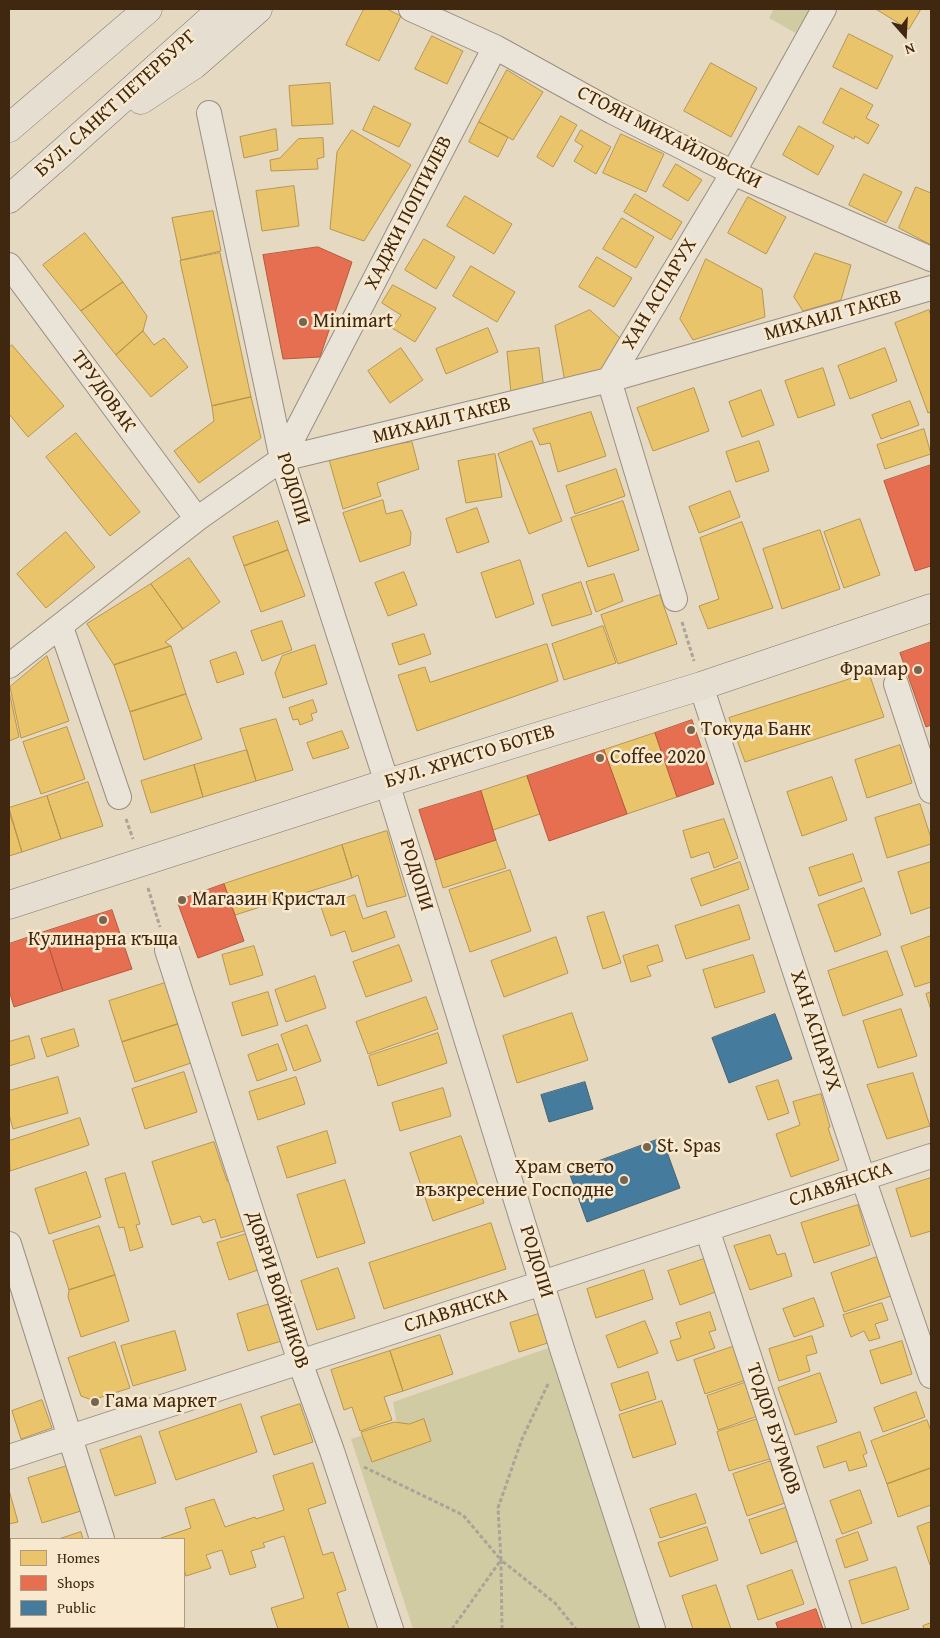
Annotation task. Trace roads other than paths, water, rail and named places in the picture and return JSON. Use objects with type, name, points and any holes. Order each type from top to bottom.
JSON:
[{"type":"main road","points":[[9,128],[148,9]]},
{"type":"main road","name":"БУЛ. САНКТ ПЕТЕРБУРГ","points":[[9,199],[222,9]]},
{"type":"main road","points":[[57,157],[194,65],[258,9]]},
{"type":"main road","name":"БУЛ. ХРИСТО БОТЕВ","points":[[9,906],[387,783],[701,686],[931,608]]},
{"type":"street","name":"СТОЯН МИХАЙЛОВСКИ","points":[[412,9],[495,47],[613,112],[733,173],[931,259]]},
{"type":"street","name":"ХАН АСПАРУХ","points":[[609,380],[733,173],[824,9]]},
{"type":"street","name":"ХАДЖИ ПОПТИЛЕВ","points":[[282,460],[495,47]]},
{"type":"street","name":"РОДОПИ","points":[[209,113],[282,460],[387,783],[563,1352],[653,1629]]},
{"type":"street","name":"ТРУДОВАК","points":[[9,265],[197,519]]},
{"type":"street","name":"МИХАИЛ ТАКЕВ","points":[[9,666],[197,519],[282,460],[609,380],[931,288]]},
{"type":"street","points":[[609,380],[675,599]]},
{"type":"street","points":[[61,627],[119,797]]},
{"type":"street","points":[[896,684],[931,791]]},
{"type":"street","name":"ХАН АСПАРУХ","points":[[701,686],[863,1178],[931,1376]]},
{"type":"street","name":"ДОБРИ ВОЙНИКОВ","points":[[167,950],[300,1362],[392,1629]]},
{"type":"street","name":"СЛАВЯНСКА","points":[[9,1457],[931,1156]]},
{"type":"street","name":"ТОДОР БУРМОВ","points":[[707,1229],[839,1629]]},
{"type":"street","points":[[9,1244],[102,1538]]},
{"type":"place","name":"Minimart","points":[[303,322]]},
{"type":"place","name":"Фрамар","points":[[918,670]]},
{"type":"place","name":"Токуда Банк","points":[[691,730]]},
{"type":"place","name":"Coffee 2020","points":[[600,758]]},
{"type":"place","name":"Магазин Кристал","points":[[182,900]]},
{"type":"place","name":"Кулинарна къща","points":[[103,920]]},
{"type":"place","name":"St. Spas","points":[[647,1147]]},
{"type":"place","name":"Храм свето възкресение Господне","points":[[624,1180]]},
{"type":"place","name":"Гама маркет","points":[[95,1402]]}]
